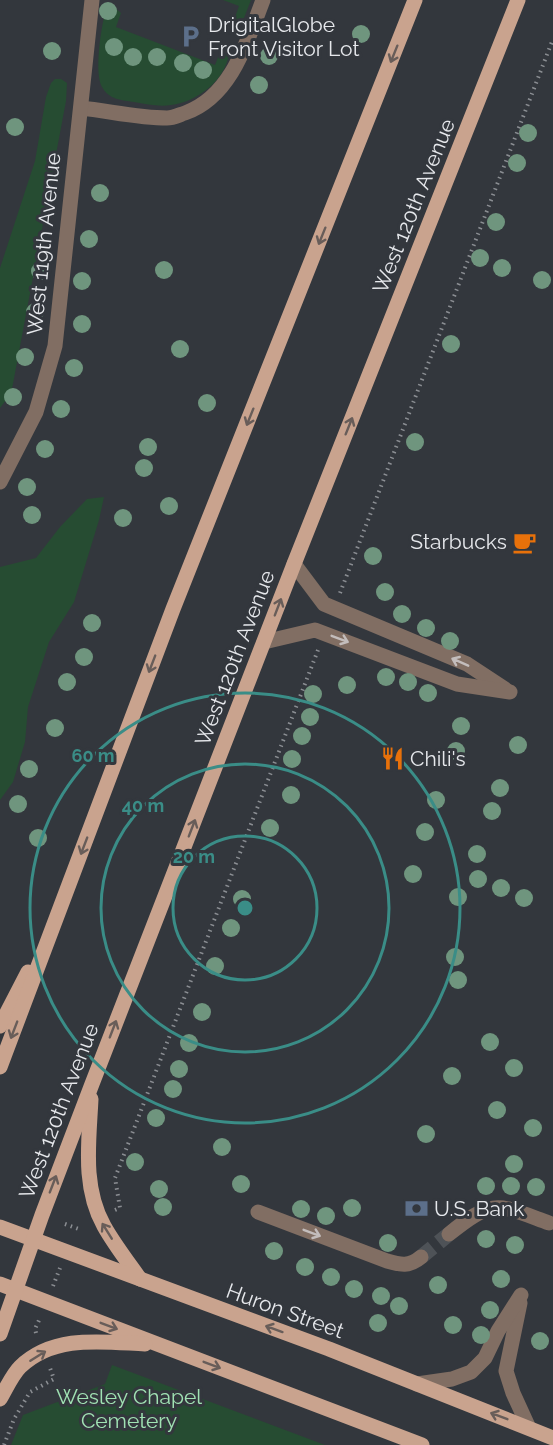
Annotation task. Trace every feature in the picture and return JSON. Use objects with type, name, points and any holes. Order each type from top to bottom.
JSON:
[{"type":"main road","points":[[0,1067],[173,609],[415,0]]},
{"type":"main road","name":"West 120th Avenue","points":[[0,1334],[33,1239],[92,1084],[294,564],[518,0]]},
{"type":"main road","points":[[0,1026],[57,916]]},
{"type":"main road","points":[[92,1084],[88,1169],[93,1199],[103,1224],[140,1280]]},
{"type":"main road","name":"Huron Street","points":[[0,1227],[417,1384],[553,1438]]},
{"type":"main road","points":[[0,1284],[422,1445]]},
{"type":"main road","points":[[0,1399],[20,1367],[44,1351],[72,1342],[157,1344]]},
{"type":"lane","name":"West 119th Avenue","points":[[0,482],[36,412],[55,346],[92,0]]},
{"type":"lane","points":[[81,108],[170,119],[191,111],[212,99],[227,80],[246,44],[263,0]]},
{"type":"lane","points":[[264,642],[315,630],[457,684],[510,692],[467,664],[324,604],[294,564]]},
{"type":"lane","points":[[449,1234],[470,1217],[495,1206],[549,1223]]},
{"type":"lane","points":[[258,1212],[387,1261],[403,1265],[415,1262],[421,1257]]},
{"type":"lane","points":[[417,1384],[452,1379],[471,1372],[485,1358],[498,1331],[521,1295],[506,1371],[513,1394],[529,1428]]},
{"type":"path","points":[[65,1224],[79,1229]]},
{"type":"path","points":[[38,1338],[35,1329],[73,1237],[83,1224]]},
{"type":"path","points":[[29,1327],[35,1329]]},
{"type":"path","points":[[4,1445],[14,1419],[30,1392],[54,1379],[49,1365]]},
{"type":"green space","points":[[223,0],[251,0],[242,23],[237,25],[233,23],[239,6]]},
{"type":"green space","points":[[114,7],[121,13],[116,27],[215,65],[222,47],[229,53],[227,63],[209,88],[181,103],[166,106],[112,97],[102,87],[98,61],[106,10]]},
{"type":"green space","points":[[55,79],[61,79],[67,83],[66,101],[12,389],[0,408],[0,268],[35,161],[46,97]]},
{"type":"green space","points":[[104,497],[74,602],[49,642],[28,707],[25,742],[13,782],[0,800],[0,567],[36,558],[60,527],[87,499]]},
{"type":"green space","name":"Wesley Chapel Cemetery","points":[[112,1365],[325,1445],[11,1445],[23,1415],[105,1384]]},
{"type":"tunnel","points":[[421,1257],[449,1234]]},
{"type":"place","name":"DrigitalGlobe Front Visitor Lot","points":[[190,37]]},
{"type":"place","name":"Starbucks","points":[[525,542]]},
{"type":"place","name":"Chili's","points":[[392,759]]},
{"type":"place","name":"U.S. Bank","points":[[416,1209]]}]
